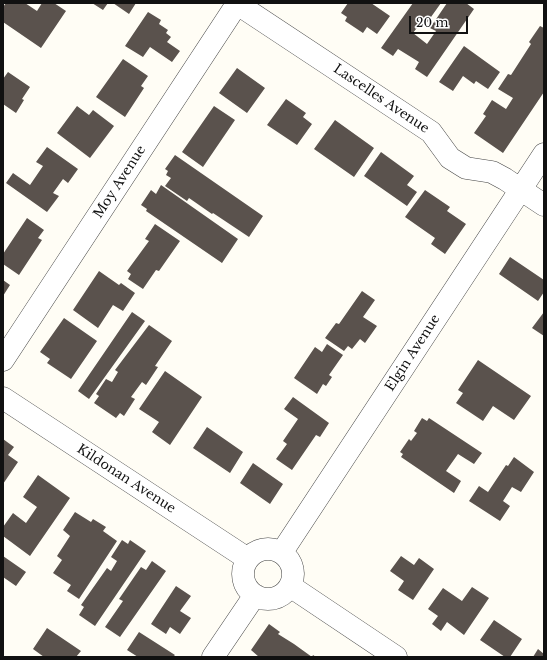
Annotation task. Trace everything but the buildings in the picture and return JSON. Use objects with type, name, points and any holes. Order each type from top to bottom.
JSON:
[{"type":"street","name":"Lascelles Avenue","points":[[237,3],[432,132],[450,158],[466,168],[492,172],[544,205]]},
{"type":"street","name":"Moy Avenue","points":[[3,360],[237,3]]},
{"type":"street","name":"Elgin Avenue","points":[[282,552],[544,154]]},
{"type":"street","name":"Kildonan Avenue","points":[[3,398],[248,559]]},
{"type":"street","points":[[260,550],[275,550],[282,552],[292,564],[294,571],[290,586],[278,597],[270,599],[254,595],[249,589],[243,574],[244,566],[248,559],[260,550]]},
{"type":"street","points":[[290,586],[396,657]]},
{"type":"street","points":[[213,657],[254,595]]}]
